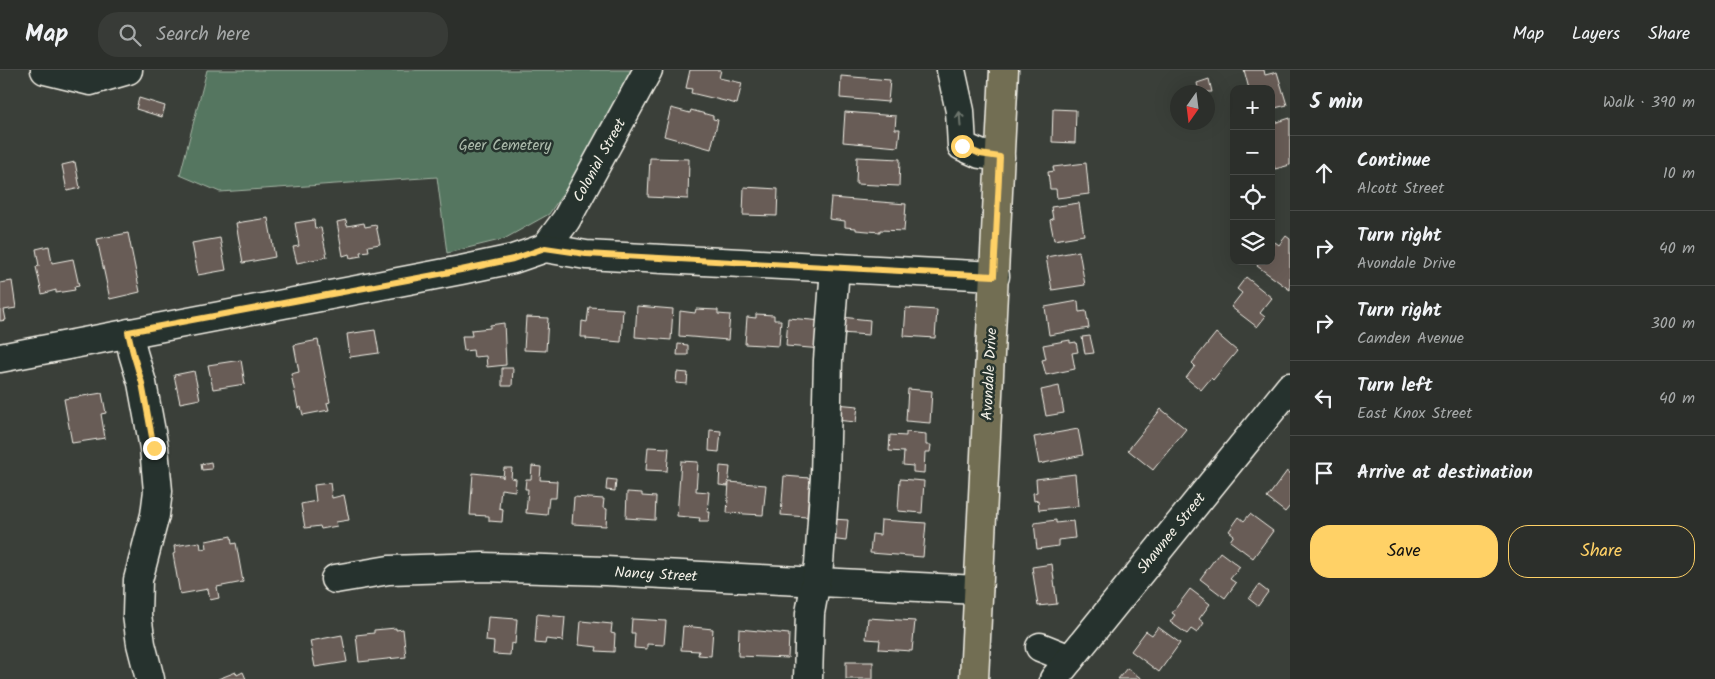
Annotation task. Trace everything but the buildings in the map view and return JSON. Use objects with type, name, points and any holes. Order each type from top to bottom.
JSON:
[{"type":"main road","name":"Avondale Drive","points":[[974,679],[1004,70]]},
{"type":"street","points":[[45,70],[90,82],[128,70]]},
{"type":"street","name":"Colonial Street","points":[[545,248],[566,220],[648,70]]},
{"type":"street","points":[[951,70],[960,111],[962,146],[980,154],[1000,157]]},
{"type":"street","points":[[0,358],[128,332],[461,270],[513,259],[545,248],[586,254],[994,276]]},
{"type":"street","points":[[808,679],[810,613],[819,564],[826,477],[828,360],[835,268]]},
{"type":"street","points":[[128,332],[142,383],[154,448],[158,491],[155,514],[138,580],[137,615],[141,644],[150,679]]},
{"type":"street","name":"Shawnee Street","points":[[1062,669],[1290,388]]},
{"type":"street","name":"Nancy Street","points":[[334,579],[389,570],[483,567],[605,571],[978,590]]},
{"type":"street","points":[[1040,647],[1062,669]]},
{"type":"green space","name":"Geer Cemetery","points":[[207,70],[631,70],[578,171],[549,214],[504,239],[447,253],[437,177],[220,192],[180,175]]},
{"type":"route","points":[[154,448],[142,383],[128,332],[461,270],[513,259],[545,248],[586,254],[994,276],[1000,157],[980,154],[962,146]]}]
